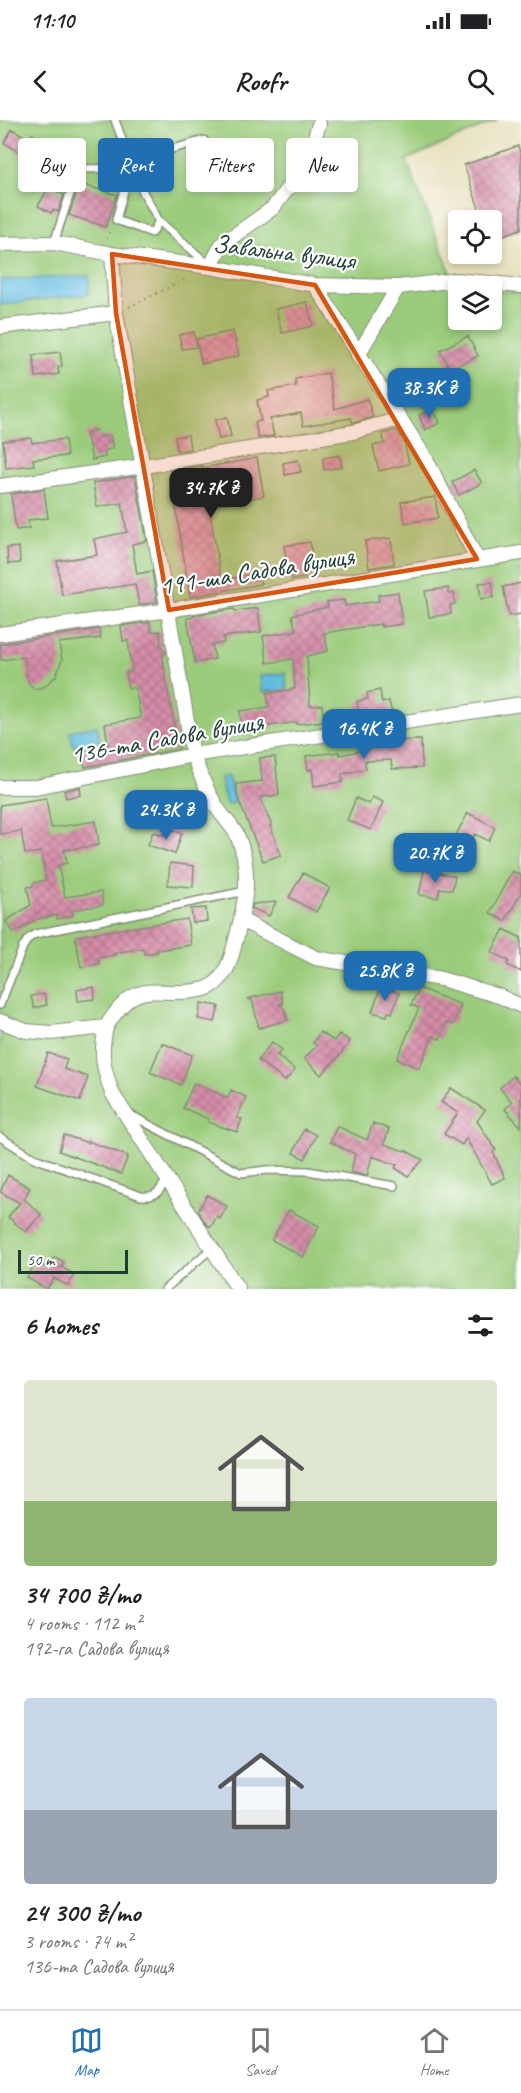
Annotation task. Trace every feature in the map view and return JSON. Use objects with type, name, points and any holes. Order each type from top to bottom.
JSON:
[{"type":"street","points":[[210,267],[222,244],[273,208],[291,185],[313,143],[320,124]]},
{"type":"street","name":"Завальна вулиця","points":[[0,244],[54,243],[315,285],[398,287],[458,280],[521,286]]},
{"type":"street","points":[[108,253],[116,313],[194,755],[204,785],[236,835],[248,880],[230,963],[217,984],[205,989],[181,992],[151,990],[132,996],[116,1011],[106,1027],[101,1049],[104,1070],[112,1093],[127,1113],[238,1289]]},
{"type":"street","points":[[315,285],[426,459],[477,559]]},
{"type":"street","points":[[358,355],[398,287]]},
{"type":"street","points":[[0,327],[116,313]]},
{"type":"street","points":[[0,486],[144,466],[353,432],[400,419]]},
{"type":"street","name":"191-ша Садова вулиця","points":[[0,634],[169,610],[521,553]]},
{"type":"street","name":"136-та Садова вулиця","points":[[0,788],[36,788],[194,755],[521,704]]},
{"type":"street","points":[[241,920],[316,958],[441,979],[499,996],[521,1006]]},
{"type":"street","points":[[0,1021],[26,1031],[51,1033],[106,1027]]},
{"type":"lane","points":[[115,120],[122,138]]},
{"type":"lane","points":[[54,243],[78,169],[98,169]]},
{"type":"lane","points":[[124,192],[116,220],[152,232],[159,221]]},
{"type":"lane","points":[[143,192],[159,221],[210,267]]},
{"type":"lane","points":[[0,1005],[23,947],[35,934],[246,891]]},
{"type":"lane","points":[[127,1113],[241,1173],[267,1170],[308,1171],[394,1186]]},
{"type":"lane","points":[[0,1137],[34,1158],[141,1196],[156,1195],[168,1177]]},
{"type":"lane","points":[[165,1289],[212,1248]]},
{"type":"path","points":[[108,253],[110,232],[116,220]]},
{"type":"path","points":[[116,313],[189,277]]},
{"type":"highlighted area","points":[[112,254],[315,285],[477,559],[169,610],[116,313]]},
{"type":"green space","points":[[0,120],[498,120],[406,160],[452,276],[448,276],[448,330],[502,330],[502,292],[521,293],[521,1289],[0,1289]]},
{"type":"water","points":[[89,276],[89,294],[0,305],[0,280]]},
{"type":"water","points":[[285,673],[287,690],[262,692],[260,676]]},
{"type":"water","points":[[97,726],[100,741],[74,747],[70,731]]},
{"type":"water","points":[[228,776],[235,802],[226,804],[220,778]]},
{"type":"building","points":[[12,129],[27,138],[18,138],[18,151],[4,143]]},
{"type":"building","points":[[518,146],[521,155],[521,229],[502,236],[502,210],[480,210],[464,165]]},
{"type":"building","points":[[86,186],[98,189],[98,192],[117,195],[106,227],[69,215],[77,192],[86,192]]},
{"type":"building","points":[[46,192],[58,192],[64,195],[58,212],[53,210],[51,213],[38,206]]},
{"type":"building","points":[[307,302],[313,326],[282,333],[276,309]]},
{"type":"building","points":[[233,331],[239,356],[202,364],[196,339]]},
{"type":"building","points":[[194,332],[197,347],[182,349],[179,335]]},
{"type":"building","points":[[468,336],[478,356],[450,369],[440,350]]},
{"type":"building","points":[[60,352],[62,366],[58,367],[59,374],[36,377],[33,355]]},
{"type":"building","points":[[328,373],[335,409],[367,399],[373,417],[353,423],[351,418],[303,426],[301,413],[270,419],[274,436],[258,438],[255,422],[261,421],[257,400],[269,397],[268,391],[296,386],[295,379]]},
{"type":"building","points":[[433,409],[440,423],[425,430],[419,415]]},
{"type":"building","points":[[227,417],[231,437],[219,439],[215,420]]},
{"type":"building","points":[[97,430],[99,437],[110,435],[113,448],[104,451],[105,457],[92,460],[86,432]]},
{"type":"building","points":[[397,430],[404,441],[409,464],[379,471],[373,446],[385,443],[382,434]]},
{"type":"building","points":[[188,435],[190,449],[177,451],[175,437]]},
{"type":"building","points":[[31,438],[32,443],[65,439],[67,456],[33,459],[34,465],[6,468],[3,441]]},
{"type":"building","points":[[340,455],[342,467],[324,470],[323,458]]},
{"type":"building","points":[[257,458],[264,496],[209,506],[221,580],[259,573],[261,584],[190,597],[170,471]]},
{"type":"building","points":[[298,460],[301,472],[285,475],[283,463]]},
{"type":"building","points":[[474,470],[482,483],[459,495],[452,482]]},
{"type":"building","points":[[135,476],[147,541],[132,544],[137,574],[152,571],[157,602],[139,605],[135,584],[62,595],[57,561],[97,555],[94,539],[127,532],[122,503],[97,507],[93,483]]},
{"type":"building","points":[[44,489],[48,518],[28,520],[29,528],[16,530],[11,494]]},
{"type":"building","points":[[435,497],[438,518],[405,523],[401,502]]},
{"type":"building","points":[[391,538],[394,564],[369,568],[365,541]]},
{"type":"building","points":[[310,542],[315,576],[292,580],[284,546]]},
{"type":"building","points":[[19,547],[20,563],[8,564],[7,548]]},
{"type":"building","points":[[492,582],[494,597],[481,599],[479,583]]},
{"type":"building","points":[[521,583],[521,614],[509,616],[503,587]]},
{"type":"building","points":[[448,588],[448,594],[454,593],[455,604],[450,605],[451,614],[429,617],[425,591]]},
{"type":"building","points":[[398,592],[402,624],[381,627],[381,624],[324,633],[328,651],[307,656],[310,706],[322,705],[324,721],[255,728],[256,731],[242,733],[240,711],[269,707],[267,693],[295,689],[293,659],[267,663],[263,636],[296,631],[292,615],[328,607],[327,602],[344,600],[345,606],[379,601],[378,595]]},
{"type":"building","points":[[258,608],[261,632],[223,637],[224,643],[212,645],[215,659],[195,663],[187,618],[193,615],[234,609],[235,611]]},
{"type":"building","points":[[150,622],[151,632],[160,631],[161,646],[166,652],[163,656],[165,676],[179,749],[85,767],[82,751],[108,745],[105,724],[141,718],[135,688],[128,688],[126,672],[132,671],[128,640],[123,641],[121,626]]},
{"type":"building","points":[[99,629],[101,638],[59,643],[62,660],[56,676],[44,687],[34,689],[28,682],[24,657],[1,660],[0,644]]},
{"type":"building","points":[[380,690],[382,703],[389,701],[392,713],[360,719],[357,701],[368,699],[367,693]]},
{"type":"building","points":[[421,740],[422,768],[392,769],[391,760],[365,761],[366,769],[342,774],[343,782],[314,786],[312,769],[308,770],[306,756],[339,752],[340,755],[380,747],[380,741]]},
{"type":"building","points":[[275,757],[279,795],[260,797],[281,855],[263,861],[237,796],[236,784],[262,781],[260,758]]},
{"type":"building","points":[[80,787],[81,795],[66,798],[64,791]]},
{"type":"building","points":[[372,797],[383,802],[371,830],[347,820],[356,798],[369,804]]},
{"type":"building","points":[[46,798],[51,828],[96,821],[99,845],[64,850],[67,863],[58,865],[65,897],[101,892],[103,905],[72,910],[73,915],[57,919],[57,915],[37,919],[14,933],[6,921],[31,905],[27,887],[46,880],[41,852],[25,854],[21,831],[0,834],[0,805]]},
{"type":"building","points":[[468,813],[495,827],[489,841],[475,834],[470,845],[455,837]]},
{"type":"building","points":[[166,828],[182,833],[175,854],[148,845],[153,832],[164,835]]},
{"type":"building","points":[[170,863],[194,866],[193,887],[168,885]]},
{"type":"building","points":[[424,870],[455,876],[452,890],[440,888],[438,898],[419,895]]},
{"type":"building","points":[[512,871],[521,875],[521,893],[505,921],[490,913]]},
{"type":"building","points":[[303,873],[330,888],[316,912],[289,897]]},
{"type":"building","points":[[276,902],[269,916],[252,908],[253,904]]},
{"type":"building","points":[[206,908],[207,921],[193,923],[191,909]]},
{"type":"building","points":[[187,919],[191,945],[144,954],[143,948],[114,953],[115,955],[98,958],[99,964],[81,967],[75,936]]},
{"type":"building","points":[[504,929],[521,938],[521,972],[507,965],[509,961],[492,952]]},
{"type":"building","points":[[381,986],[399,993],[392,1013],[388,1012],[387,1016],[372,1012]]},
{"type":"building","points":[[94,987],[95,999],[78,1001],[77,990]]},
{"type":"building","points":[[419,988],[461,1005],[453,1025],[446,1023],[440,1039],[433,1036],[419,1068],[397,1059],[419,1008],[411,1005]]},
{"type":"building","points":[[280,991],[283,1004],[279,1004],[284,1008],[288,1020],[259,1028],[252,1000],[247,999]]},
{"type":"building","points":[[44,994],[47,1005],[34,1008],[31,996]]},
{"type":"building","points":[[201,1003],[219,1006],[215,1022],[198,1019]]},
{"type":"building","points":[[320,1032],[334,1041],[339,1034],[350,1041],[321,1075],[304,1058],[317,1046],[313,1043]]},
{"type":"building","points":[[272,1042],[282,1050],[277,1055],[295,1070],[285,1081],[258,1060]]},
{"type":"building","points":[[162,1043],[192,1055],[181,1085],[150,1072]]},
{"type":"building","points":[[48,1053],[67,1059],[64,1069],[88,1077],[80,1101],[37,1086]]},
{"type":"building","points":[[513,1076],[521,1085],[521,1127],[505,1109],[512,1102],[500,1088]]},
{"type":"building","points":[[194,1083],[228,1098],[231,1090],[246,1097],[237,1118],[242,1119],[237,1132],[208,1122],[209,1119],[183,1108]]},
{"type":"building","points":[[451,1088],[485,1110],[477,1121],[496,1150],[493,1152],[505,1178],[492,1184],[466,1138],[462,1145],[444,1134],[458,1113],[441,1102]]},
{"type":"building","points":[[373,1123],[389,1129],[384,1144],[405,1150],[423,1160],[408,1176],[395,1168],[397,1165],[372,1156],[367,1176],[351,1172],[355,1154],[330,1142],[337,1126],[367,1140]]},
{"type":"building","points":[[304,1129],[316,1135],[305,1159],[293,1153]]},
{"type":"building","points":[[64,1135],[128,1156],[121,1174],[59,1151]]},
{"type":"building","points":[[8,1175],[30,1188],[24,1199],[41,1214],[26,1232],[8,1217],[20,1203],[0,1192]]},
{"type":"building","points":[[207,1195],[227,1206],[220,1219],[217,1216],[211,1227],[207,1225],[198,1211]]},
{"type":"building","points":[[289,1210],[319,1226],[303,1257],[272,1240]]},
{"type":"building","points":[[55,1257],[64,1262],[61,1267],[74,1274],[68,1286],[54,1278],[47,1289],[27,1278],[36,1262],[45,1267]]}]
